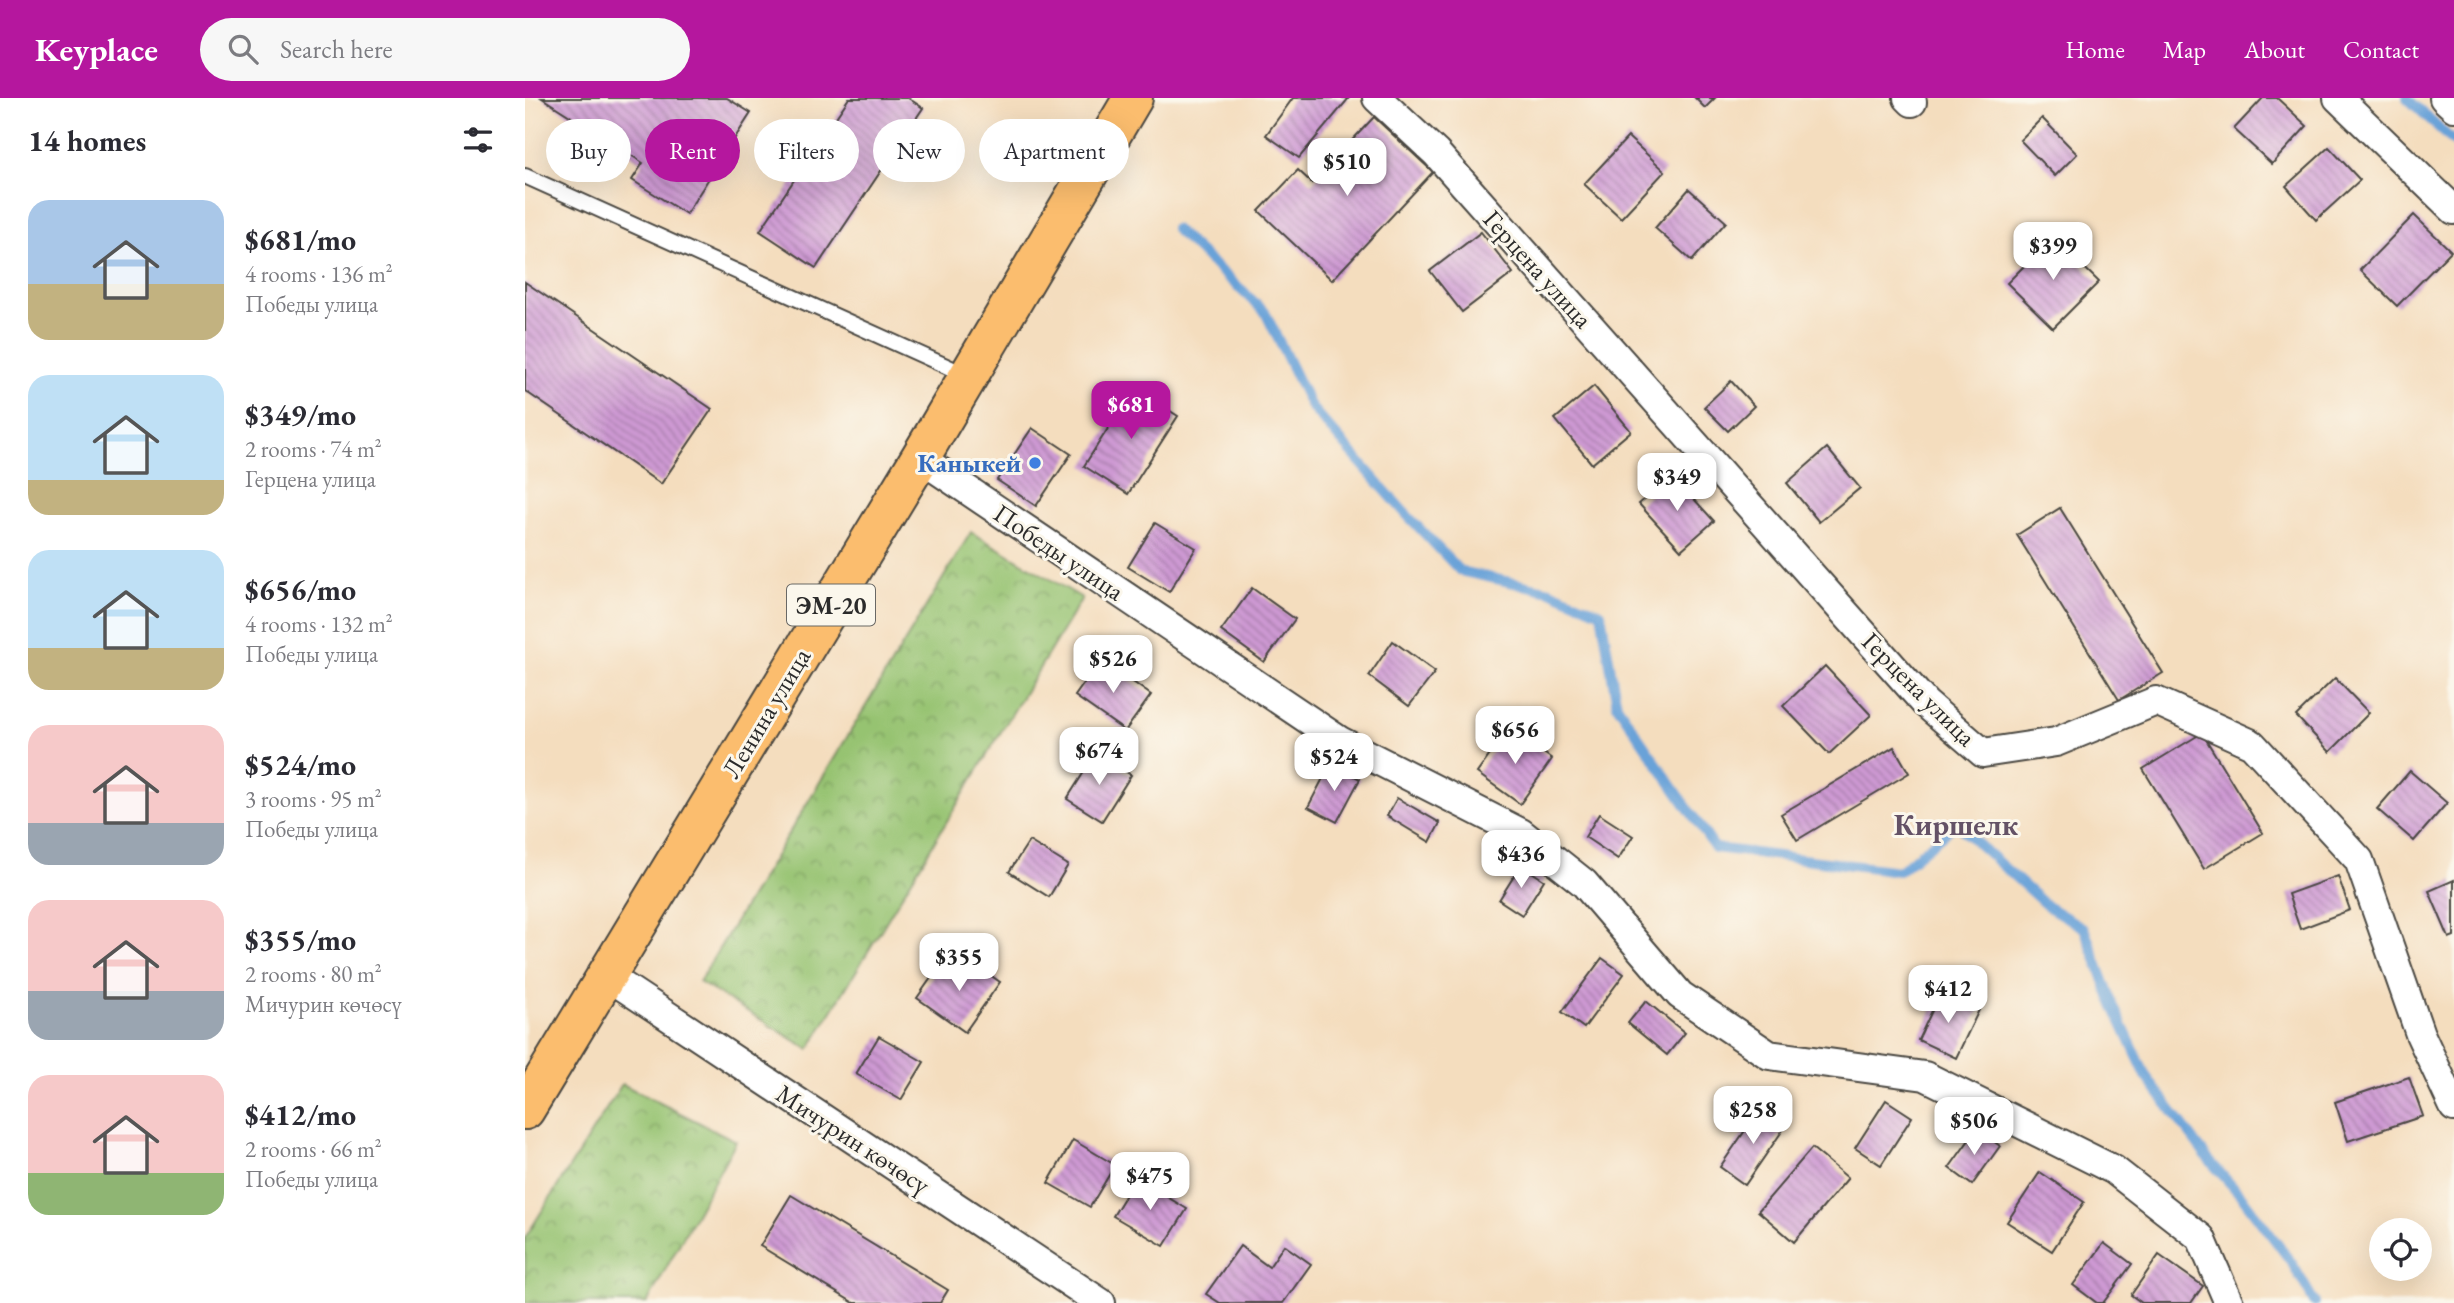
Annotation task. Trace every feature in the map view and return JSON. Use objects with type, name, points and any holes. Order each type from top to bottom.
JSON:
[{"type":"main road","name":"Ленина улица","points":[[525,1110],[920,458],[1130,98]]},
{"type":"street","name":"Герцена улица","points":[[1377,98],[1436,153],[1925,703],[1983,754],[2056,742],[2156,701],[2252,744],[2359,860],[2420,1034],[2454,1108]]},
{"type":"street","points":[[2338,98],[2454,210]]},
{"type":"street","points":[[2444,98],[2454,107]]},
{"type":"street","name":"Победы улица","points":[[920,458],[1340,741],[1521,833],[1584,883],[1680,995],[1769,1055],[1925,1076],[2114,1170],[2201,1238],[2229,1303]]},
{"type":"street","name":"Мичурин көчөсү","points":[[606,975],[1101,1303]]},
{"type":"lane","points":[[525,176],[968,375]]},
{"type":"green space","points":[[971,532],[1082,598],[809,1049],[699,982]]},
{"type":"green space","points":[[622,1084],[736,1141],[647,1303],[525,1303],[525,1238]]},
{"type":"building","points":[[542,98],[727,98],[751,113],[740,130],[740,119],[645,119],[645,182],[707,182],[686,214],[632,180],[643,163],[631,155],[631,119],[575,119]]},
{"type":"building","points":[[849,98],[908,98],[923,108],[916,119],[873,119],[874,182],[816,268],[760,231],[793,182],[859,182],[859,119],[835,119]]},
{"type":"building","points":[[1293,98],[1349,98],[1299,158],[1266,135]]},
{"type":"building","points":[[1695,98],[1715,98],[1705,108]]},
{"type":"building","points":[[2263,98],[2277,98],[2307,126],[2272,164],[2234,129]]},
{"type":"building","points":[[1374,117],[1433,172],[1332,280],[1259,211],[1298,170],[1312,183]]},
{"type":"building","points":[[2042,118],[2077,154],[2055,176],[2020,140]]},
{"type":"building","points":[[1628,137],[1665,171],[1621,218],[1584,184]]},
{"type":"building","points":[[2329,147],[2360,180],[2316,220],[2286,186]]},
{"type":"building","points":[[1689,189],[1726,222],[1692,261],[1655,228]]},
{"type":"building","points":[[2414,215],[2451,251],[2397,306],[2360,270]]},
{"type":"building","points":[[1481,232],[1513,273],[1462,312],[1430,271]]},
{"type":"building","points":[[2053,237],[2099,282],[2053,328],[2007,283]]},
{"type":"building","points":[[525,282],[712,409],[661,484],[525,391]]},
{"type":"building","points":[[1731,381],[1754,406],[1728,431],[1704,407]]},
{"type":"building","points":[[1594,386],[1631,431],[1592,464],[1555,419]]},
{"type":"building","points":[[1134,388],[1178,416],[1128,494],[1084,466]]},
{"type":"building","points":[[1032,428],[1071,454],[1036,506],[997,480]]},
{"type":"building","points":[[1827,448],[1860,488],[1819,522],[1787,483]]},
{"type":"building","points":[[1672,475],[1714,521],[1681,550],[1639,504]]},
{"type":"building","points":[[2060,508],[2163,673],[2119,700],[2017,535]]},
{"type":"building","points":[[1155,523],[1196,548],[1169,592],[1128,567]]},
{"type":"building","points":[[1252,588],[1295,619],[1264,662],[1221,631]]},
{"type":"building","points":[[1393,641],[1435,672],[1409,706],[1369,676]]},
{"type":"building","points":[[1101,659],[1151,695],[1125,731],[1075,696]]},
{"type":"building","points":[[1825,666],[1871,715],[1829,754],[1783,706]]},
{"type":"building","points":[[2335,678],[2369,713],[2330,752],[2296,716]]},
{"type":"building","points":[[1509,728],[1552,759],[1520,804],[1477,773]]},
{"type":"building","points":[[2202,733],[2263,833],[2204,869],[2143,769]]},
{"type":"building","points":[[1894,747],[1909,773],[1797,840],[1781,814]]},
{"type":"building","points":[[1096,753],[1131,775],[1102,821],[1067,799]]},
{"type":"building","points":[[1331,763],[1360,779],[1337,822],[1308,807]]},
{"type":"building","points":[[2410,771],[2447,803],[2414,841],[2377,809]]},
{"type":"building","points":[[1397,798],[1440,823],[1430,842],[1387,816]]},
{"type":"building","points":[[1599,814],[1633,836],[1618,859],[1585,837]]},
{"type":"building","points":[[1029,841],[1068,865],[1049,897],[1009,872]]},
{"type":"building","points":[[1521,865],[1544,880],[1522,915],[1499,900]]},
{"type":"building","points":[[2338,876],[2350,910],[2300,929],[2288,894]]},
{"type":"building","points":[[2454,880],[2454,936],[2449,938],[2429,891]]},
{"type":"building","points":[[1602,958],[1624,974],[1584,1028],[1562,1012]]},
{"type":"building","points":[[943,961],[961,974],[970,961],[1000,982],[965,1032],[917,998]]},
{"type":"building","points":[[1941,992],[1979,1010],[1956,1058],[1918,1040]]},
{"type":"building","points":[[1646,1001],[1685,1033],[1667,1055],[1628,1023]]},
{"type":"building","points":[[879,1036],[924,1062],[901,1100],[856,1074]]},
{"type":"building","points":[[2409,1077],[2423,1116],[2348,1141],[2335,1102]]},
{"type":"building","points":[[1886,1100],[1912,1117],[1881,1165],[1855,1148]]},
{"type":"building","points":[[1762,1106],[1787,1124],[1745,1185],[1720,1167]]},
{"type":"building","points":[[1977,1129],[2000,1146],[1972,1185],[1949,1168]]},
{"type":"building","points":[[1073,1140],[1115,1165],[1090,1207],[1048,1183]]},
{"type":"building","points":[[1812,1148],[1848,1178],[1794,1242],[1758,1211]]},
{"type":"building","points":[[2040,1172],[2084,1202],[2052,1251],[2007,1222]]},
{"type":"building","points":[[1136,1178],[1187,1209],[1164,1246],[1113,1216]]},
{"type":"building","points":[[791,1195],[948,1290],[940,1303],[854,1303],[760,1246]]},
{"type":"building","points":[[2104,1243],[2132,1264],[2103,1303],[2097,1303],[2073,1285]]},
{"type":"building","points":[[1284,1245],[1311,1264],[1283,1303],[1220,1303],[1206,1294],[1240,1246],[1269,1267]]},
{"type":"building","points":[[2159,1255],[2203,1286],[2191,1303],[2142,1303],[2131,1295]]},
{"type":"waterway","points":[[2407,98],[2454,142]]},
{"type":"waterway","points":[[1175,229],[1265,312],[1311,407],[1460,571],[1550,591],[1601,613],[1617,705],[1715,848],[1899,871],[1956,824],[2047,906],[2084,928],[2114,1007],[2146,1076],[2208,1159],[2243,1198],[2292,1263],[2315,1303]]},
{"type":"place","name":"Каныкей","points":[[1035,463]]},
{"type":"district","name":"Киршелк","points":[[1956,824]]}]
